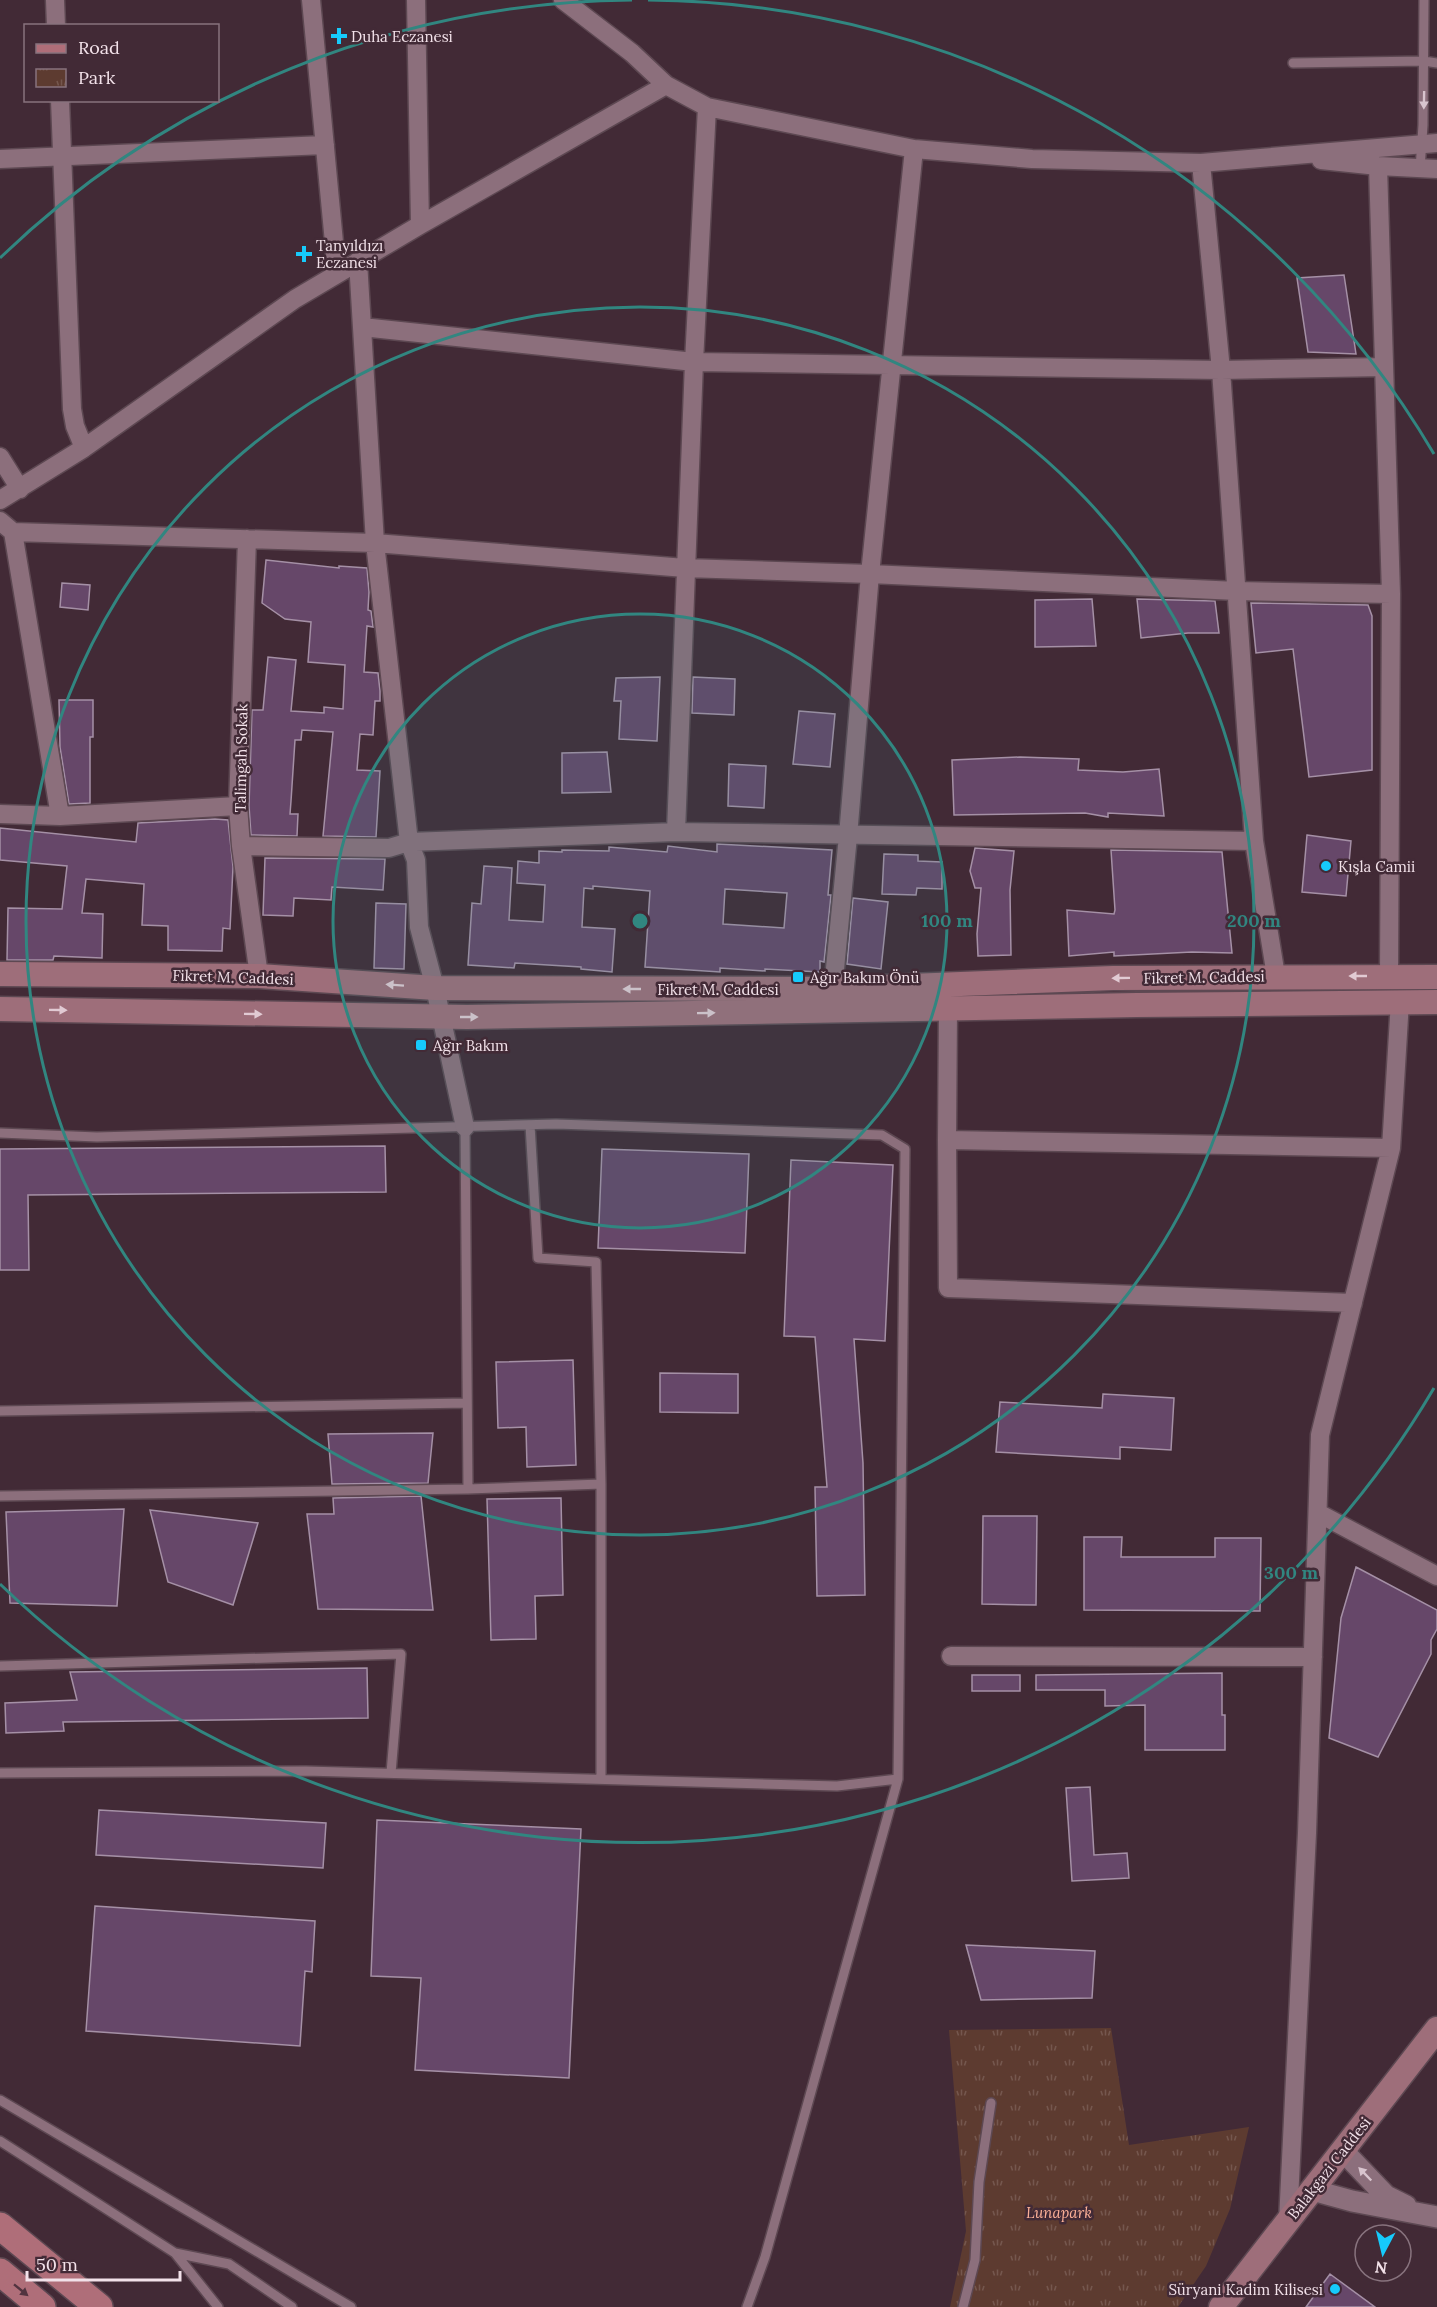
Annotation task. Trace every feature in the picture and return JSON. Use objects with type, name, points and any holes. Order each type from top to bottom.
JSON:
[{"type":"main road","name":"Fikret M. Caddesi","points":[[0,974],[259,976],[435,988],[833,989],[1113,978],[1389,976],[1437,978]]},
{"type":"main road","points":[[0,1009],[441,1017],[1437,1002]]},
{"type":"main road","name":"Balakgazi Caddesi","points":[[1221,2307],[1437,2029]]},
{"type":"main road","points":[[0,2226],[99,2307]]},
{"type":"main road","points":[[0,2272],[42,2307]]},
{"type":"street","points":[[55,0],[56,24]]},
{"type":"street","points":[[311,0],[337,274]]},
{"type":"street","points":[[416,0],[420,225]]},
{"type":"street","points":[[563,0],[632,53],[666,85],[707,107],[914,149],[1032,159],[1201,163],[1429,144]]},
{"type":"street","points":[[0,500],[84,448],[295,299],[666,85]]},
{"type":"street","points":[[60,102],[72,409],[75,426],[84,448]]},
{"type":"street","points":[[676,832],[693,362],[707,107]]},
{"type":"street","points":[[0,159],[325,145]]},
{"type":"street","points":[[833,989],[870,574],[914,149]]},
{"type":"street","points":[[1280,156],[1428,169]]},
{"type":"street","points":[[1201,163],[1221,370],[1254,841],[1276,976]]},
{"type":"street","points":[[1378,166],[1391,594],[1389,976]]},
{"type":"street","points":[[358,261],[375,543],[409,842],[416,861],[419,927],[435,988],[465,1127]]},
{"type":"street","points":[[362,327],[693,362],[1221,370],[1384,367]]},
{"type":"street","points":[[0,457],[20,489]]},
{"type":"street","points":[[60,816],[7,526],[247,539],[375,543],[685,568],[1237,591],[1391,594]]},
{"type":"street","name":"Talimgah Sokak","points":[[247,539],[238,806],[259,976]]},
{"type":"street","points":[[0,814],[60,816],[238,806]]},
{"type":"street","points":[[242,846],[389,848],[409,842],[676,832],[1254,841]]},
{"type":"street","points":[[1288,2221],[1307,1845],[1320,1435],[1391,1148],[1400,1002]]},
{"type":"street","points":[[948,1010],[948,1288],[1353,1303]]},
{"type":"street","points":[[947,1140],[1391,1148]]},
{"type":"street","points":[[1318,1513],[1437,1576]]},
{"type":"street","points":[[951,1656],[1313,1657]]},
{"type":"street","points":[[1343,2151],[1386,2196],[1431,2217]]},
{"type":"street","points":[[1312,2190],[1352,2201],[1431,2217]]},
{"type":"lane","points":[[1424,0],[1428,169]]},
{"type":"lane","points":[[1293,63],[1424,61],[1437,63]]},
{"type":"lane","points":[[530,1125],[538,1258],[596,1262],[601,1484],[601,1779]]},
{"type":"lane","points":[[0,1133],[97,1137],[530,1125],[882,1135],[905,1149],[897,1779],[765,2258],[747,2307]]},
{"type":"lane","points":[[465,1127],[468,1489]]},
{"type":"lane","points":[[0,1410],[467,1403]]},
{"type":"lane","points":[[0,1496],[468,1489],[601,1484]]},
{"type":"lane","points":[[0,1666],[401,1654],[390,1773]]},
{"type":"lane","points":[[0,1773],[306,1771],[837,1786],[897,1779]]},
{"type":"lane","points":[[0,2100],[351,2307]]},
{"type":"lane","points":[[963,2307],[975,2260],[979,2182],[991,2103]]},
{"type":"lane","points":[[0,2141],[175,2253],[218,2307]]},
{"type":"lane","points":[[175,2253],[229,2264],[292,2307]]},
{"type":"green space","name":"Lunapark","points":[[1111,2028],[1129,2145],[1249,2127],[1230,2209],[1206,2266],[1178,2307],[950,2307],[966,2231],[949,2030]]},
{"type":"building","points":[[1344,275],[1356,354],[1308,352],[1297,278]]},
{"type":"building","points":[[266,560],[339,568],[339,566],[367,568],[368,610],[371,611],[373,627],[367,626],[364,672],[378,673],[380,701],[375,701],[373,735],[360,734],[357,770],[380,771],[376,837],[323,836],[333,732],[302,730],[301,740],[295,740],[290,814],[298,814],[297,836],[251,835],[249,806],[252,710],[263,710],[268,657],[296,660],[291,711],[324,713],[324,707],[343,709],[345,665],[308,662],[311,622],[285,619],[262,603]]},
{"type":"building","points":[[62,583],[90,585],[88,610],[60,607]]},
{"type":"building","points":[[1092,599],[1096,646],[1035,647],[1035,600]]},
{"type":"building","points":[[1137,599],[1215,601],[1219,633],[1188,633],[1141,638]]},
{"type":"building","points":[[1251,603],[1368,605],[1372,616],[1372,770],[1309,777],[1293,649],[1256,653]]},
{"type":"building","points":[[660,677],[657,741],[619,739],[621,701],[614,701],[616,678]]},
{"type":"building","points":[[693,677],[735,679],[734,715],[692,713]]},
{"type":"building","points":[[59,700],[93,700],[93,737],[90,737],[90,803],[69,804],[60,747]]},
{"type":"building","points":[[799,711],[835,714],[830,767],[793,764]]},
{"type":"building","points":[[607,752],[611,792],[562,793],[562,753]]},
{"type":"building","points":[[1020,757],[1079,759],[1078,770],[1123,772],[1159,769],[1164,816],[1108,813],[1108,817],[1085,813],[954,815],[952,760]]},
{"type":"building","points":[[729,764],[766,766],[764,808],[728,806]]},
{"type":"building","points":[[228,820],[233,867],[230,929],[223,928],[222,951],[168,950],[168,926],[142,925],[144,884],[86,879],[82,913],[103,914],[102,958],[54,956],[53,960],[7,960],[8,908],[62,909],[67,866],[0,860],[0,828],[136,842],[138,823]]},
{"type":"building","name":"Kışla Camii","points":[[1307,835],[1351,841],[1346,896],[1302,892]]},
{"type":"building","points":[[717,844],[832,850],[828,895],[831,895],[824,962],[820,961],[820,972],[720,968],[720,972],[645,967],[650,891],[593,886],[593,889],[584,888],[582,927],[615,929],[612,972],[581,969],[581,967],[515,963],[514,968],[468,965],[472,903],[481,904],[484,866],[512,868],[509,920],[543,922],[545,885],[517,883],[518,861],[539,863],[539,851],[609,851],[609,847],[667,852],[668,846],[717,852]],"holes":[[[725,889],[787,893],[784,928],[723,924]]]},
{"type":"building","points":[[975,848],[1014,851],[1010,890],[1011,955],[978,956],[977,934],[981,888],[975,888],[970,871]]},
{"type":"building","points":[[1111,850],[1222,852],[1232,953],[1192,952],[1114,956],[1114,952],[1069,956],[1067,910],[1114,914]]},
{"type":"building","points":[[884,854],[918,855],[918,861],[942,862],[942,889],[917,888],[916,895],[882,894]]},
{"type":"building","points":[[265,858],[385,859],[383,890],[332,887],[331,900],[294,898],[293,916],[263,915]]},
{"type":"building","points":[[853,898],[888,902],[881,969],[847,964]]},
{"type":"building","points":[[376,903],[406,904],[404,969],[374,968]]},
{"type":"building","points":[[385,1146],[386,1192],[28,1195],[29,1270],[0,1270],[0,1149]]},
{"type":"building","points":[[602,1149],[749,1154],[745,1253],[598,1248]]},
{"type":"building","points":[[791,1160],[893,1165],[885,1341],[854,1339],[863,1463],[865,1595],[817,1596],[815,1487],[827,1487],[815,1337],[784,1336]]},
{"type":"building","points":[[573,1360],[576,1465],[527,1467],[526,1427],[498,1428],[496,1362]]},
{"type":"building","points":[[660,1373],[738,1374],[738,1413],[660,1412]]},
{"type":"building","points":[[1103,1394],[1174,1398],[1171,1450],[1120,1447],[1120,1459],[996,1452],[1000,1402],[1102,1408]]},
{"type":"building","points":[[433,1433],[428,1483],[332,1484],[328,1434]]},
{"type":"building","points":[[421,1496],[433,1610],[318,1609],[307,1514],[334,1514],[333,1498]]},
{"type":"building","points":[[561,1498],[563,1595],[535,1596],[536,1639],[491,1640],[487,1499]]},
{"type":"building","points":[[124,1509],[117,1606],[10,1603],[6,1512]]},
{"type":"building","points":[[150,1510],[258,1523],[233,1605],[168,1582]]},
{"type":"building","points":[[983,1516],[1037,1516],[1036,1605],[982,1604]]},
{"type":"building","points":[[1084,1537],[1122,1537],[1121,1557],[1215,1557],[1215,1538],[1261,1538],[1260,1611],[1084,1610]]},
{"type":"building","points":[[1356,1567],[1437,1610],[1437,1629],[1431,1640],[1431,1654],[1378,1757],[1329,1738],[1341,1618]]},
{"type":"building","points":[[367,1668],[368,1718],[63,1722],[64,1731],[6,1733],[5,1703],[77,1700],[70,1672]]},
{"type":"building","points":[[1222,1673],[1225,1750],[1145,1750],[1145,1705],[1105,1706],[1105,1690],[1036,1690],[1036,1675]]},
{"type":"building","points":[[972,1675],[1020,1675],[1020,1691],[972,1691]]},
{"type":"building","points":[[1090,1787],[1094,1855],[1127,1853],[1129,1878],[1072,1881],[1066,1788]]},
{"type":"building","points":[[99,1810],[326,1823],[323,1868],[96,1855]]},
{"type":"building","points":[[377,1820],[581,1829],[569,2078],[415,2070],[421,1978],[371,1976]]},
{"type":"building","points":[[95,1906],[315,1921],[312,1972],[305,1971],[300,2046],[86,2031]]},
{"type":"building","points":[[966,1945],[1095,1951],[1092,1998],[981,2000]]},
{"type":"building","name":"Süryani Kadim Kilisesi","points":[[1330,2274],[1375,2307],[1306,2307]]},
{"type":"place","name":"Duha Eczanesi","points":[[339,36]]},
{"type":"place","name":"Tanyıldızı Eczanesi","points":[[304,254]]},
{"type":"place","name":"Kışla Camii","points":[[1326,866]]},
{"type":"place","name":"Ağır Bakım Önü","points":[[798,977]]},
{"type":"place","name":"Ağır Bakım","points":[[421,1045]]},
{"type":"place","name":"Süryani Kadim Kilisesi","points":[[1335,2289]]}]
